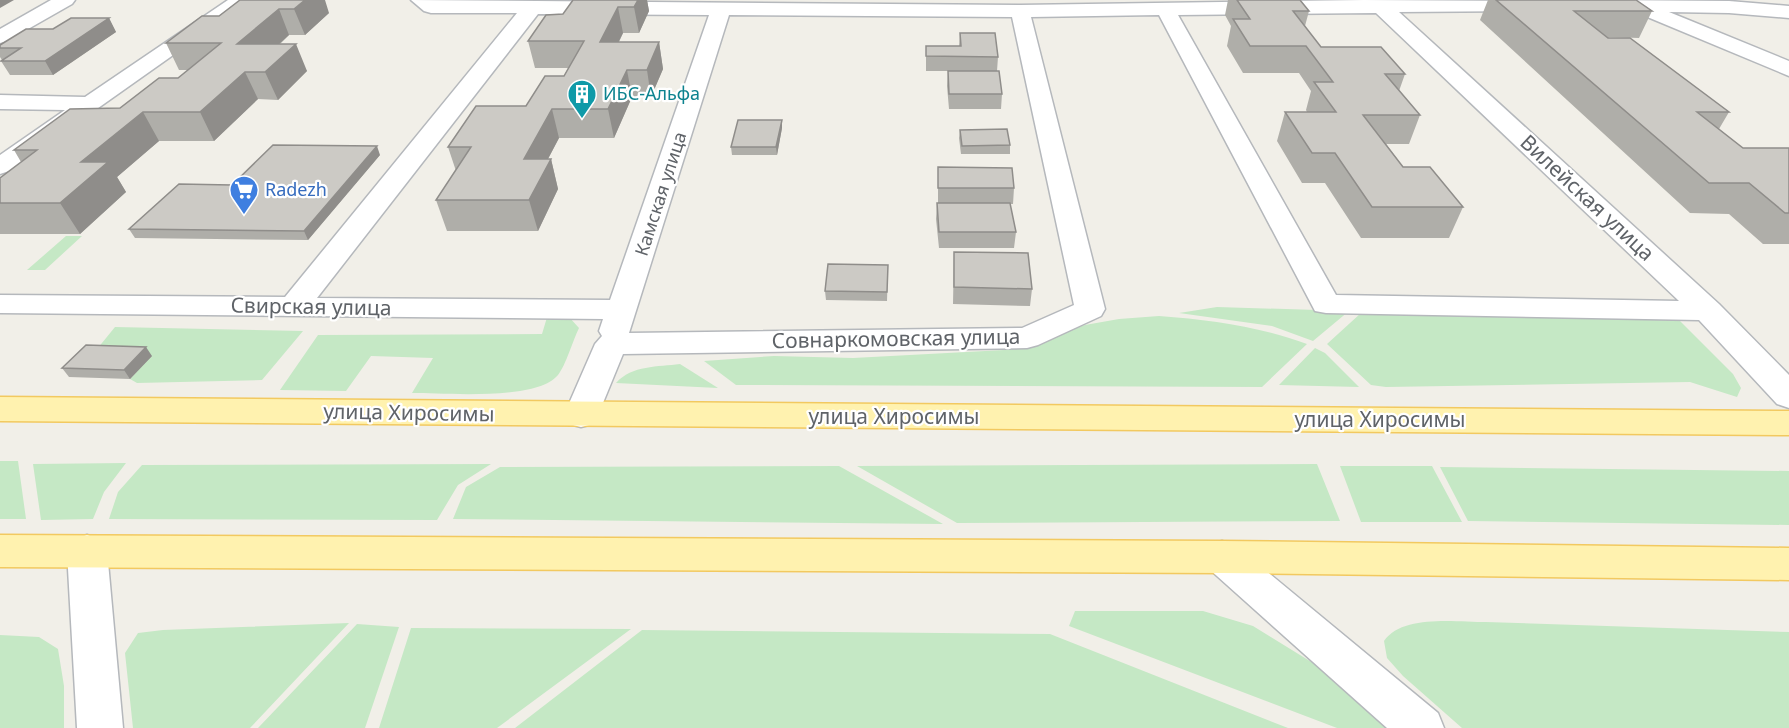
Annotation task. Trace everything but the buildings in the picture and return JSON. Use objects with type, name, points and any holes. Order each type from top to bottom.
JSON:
[{"type":"main road","name":"улица Хиросимы","points":[[0,409],[1789,423]]},
{"type":"main road","points":[[0,551],[1222,557],[1789,564]]},
{"type":"street","points":[[0,37],[65,0]]},
{"type":"street","points":[[0,166],[242,0]]},
{"type":"street","points":[[421,0],[431,7],[721,9],[774,5],[1020,11],[1377,3],[1554,5]]},
{"type":"street","name":"Вилейская улица","points":[[1377,3],[1708,310],[1789,396]]},
{"type":"street","points":[[1577,5],[1729,7],[1789,12]]},
{"type":"street","points":[[1635,5],[1789,69]]},
{"type":"street","points":[[294,306],[532,8]]},
{"type":"street","name":"Камская улица","points":[[611,344],[721,9]]},
{"type":"street","points":[[1166,9],[1326,304],[1708,310]]},
{"type":"street","name":"Совнаркомовская улица","points":[[611,344],[1028,338],[1090,309],[1020,11]]},
{"type":"street","points":[[0,102],[91,104]]},
{"type":"street","name":"Свирская улица","points":[[0,304],[622,310]]},
{"type":"street","points":[[581,415],[611,344]]},
{"type":"street","points":[[87,551],[100,728]]},
{"type":"street","points":[[1222,557],[1420,728]]},
{"type":"green space","points":[[66,236],[82,236],[45,270],[27,270]]},
{"type":"green space","points":[[1217,307],[1349,311],[1313,341],[1272,326],[1179,313]]},
{"type":"green space","points":[[1361,313],[1678,319],[1733,374],[1741,388],[1737,397],[1690,382],[1386,387],[1371,385],[1327,344]]},
{"type":"green space","points":[[548,314],[569,317],[579,328],[558,375],[547,383],[531,389],[490,394],[412,393],[433,358],[371,356],[346,391],[280,390],[318,335],[542,334]]},
{"type":"green space","points":[[1159,316],[1234,325],[1307,344],[1262,387],[736,385],[704,361],[774,356],[853,358],[1004,350],[1085,325],[1119,319]]},
{"type":"green space","points":[[115,327],[303,331],[262,380],[137,383],[130,379],[151,356],[93,354]]},
{"type":"green space","points":[[1315,348],[1325,353],[1359,387],[1279,385]]},
{"type":"green space","points":[[680,364],[718,388],[616,383],[622,377],[637,370]]},
{"type":"green space","points":[[0,461],[18,461],[26,519],[0,519]]},
{"type":"green space","points":[[126,463],[104,492],[93,519],[41,520],[33,464]]},
{"type":"green space","points":[[491,464],[458,485],[437,520],[109,519],[118,492],[142,465]]},
{"type":"green space","points":[[1317,464],[1340,521],[957,523],[857,466]]},
{"type":"green space","points":[[839,466],[943,524],[453,519],[466,487],[500,467]]},
{"type":"green space","points":[[1340,466],[1432,466],[1462,522],[1361,522]]},
{"type":"green space","points":[[1440,467],[1789,471],[1789,525],[1468,521]]},
{"type":"green space","points":[[1075,611],[1203,611],[1253,626],[1313,663],[1388,728],[1337,728],[1069,626]]},
{"type":"green space","points":[[1430,621],[1789,632],[1789,728],[1462,728],[1403,676],[1387,658],[1384,641],[1392,632],[1403,627]]},
{"type":"green space","points":[[349,623],[250,728],[133,728],[125,653],[138,633],[163,630]]},
{"type":"green space","points":[[357,624],[399,627],[365,728],[258,728]]},
{"type":"green space","points":[[411,628],[631,629],[497,728],[379,728]]},
{"type":"green space","points":[[642,630],[1050,634],[1288,728],[515,728]]},
{"type":"green space","points":[[0,635],[39,637],[58,649],[64,686],[64,728],[0,728]]},
{"type":"place","name":"ИБС-Альфа","points":[[582,120]]},
{"type":"place","name":"Radezh","points":[[244,216]]}]
